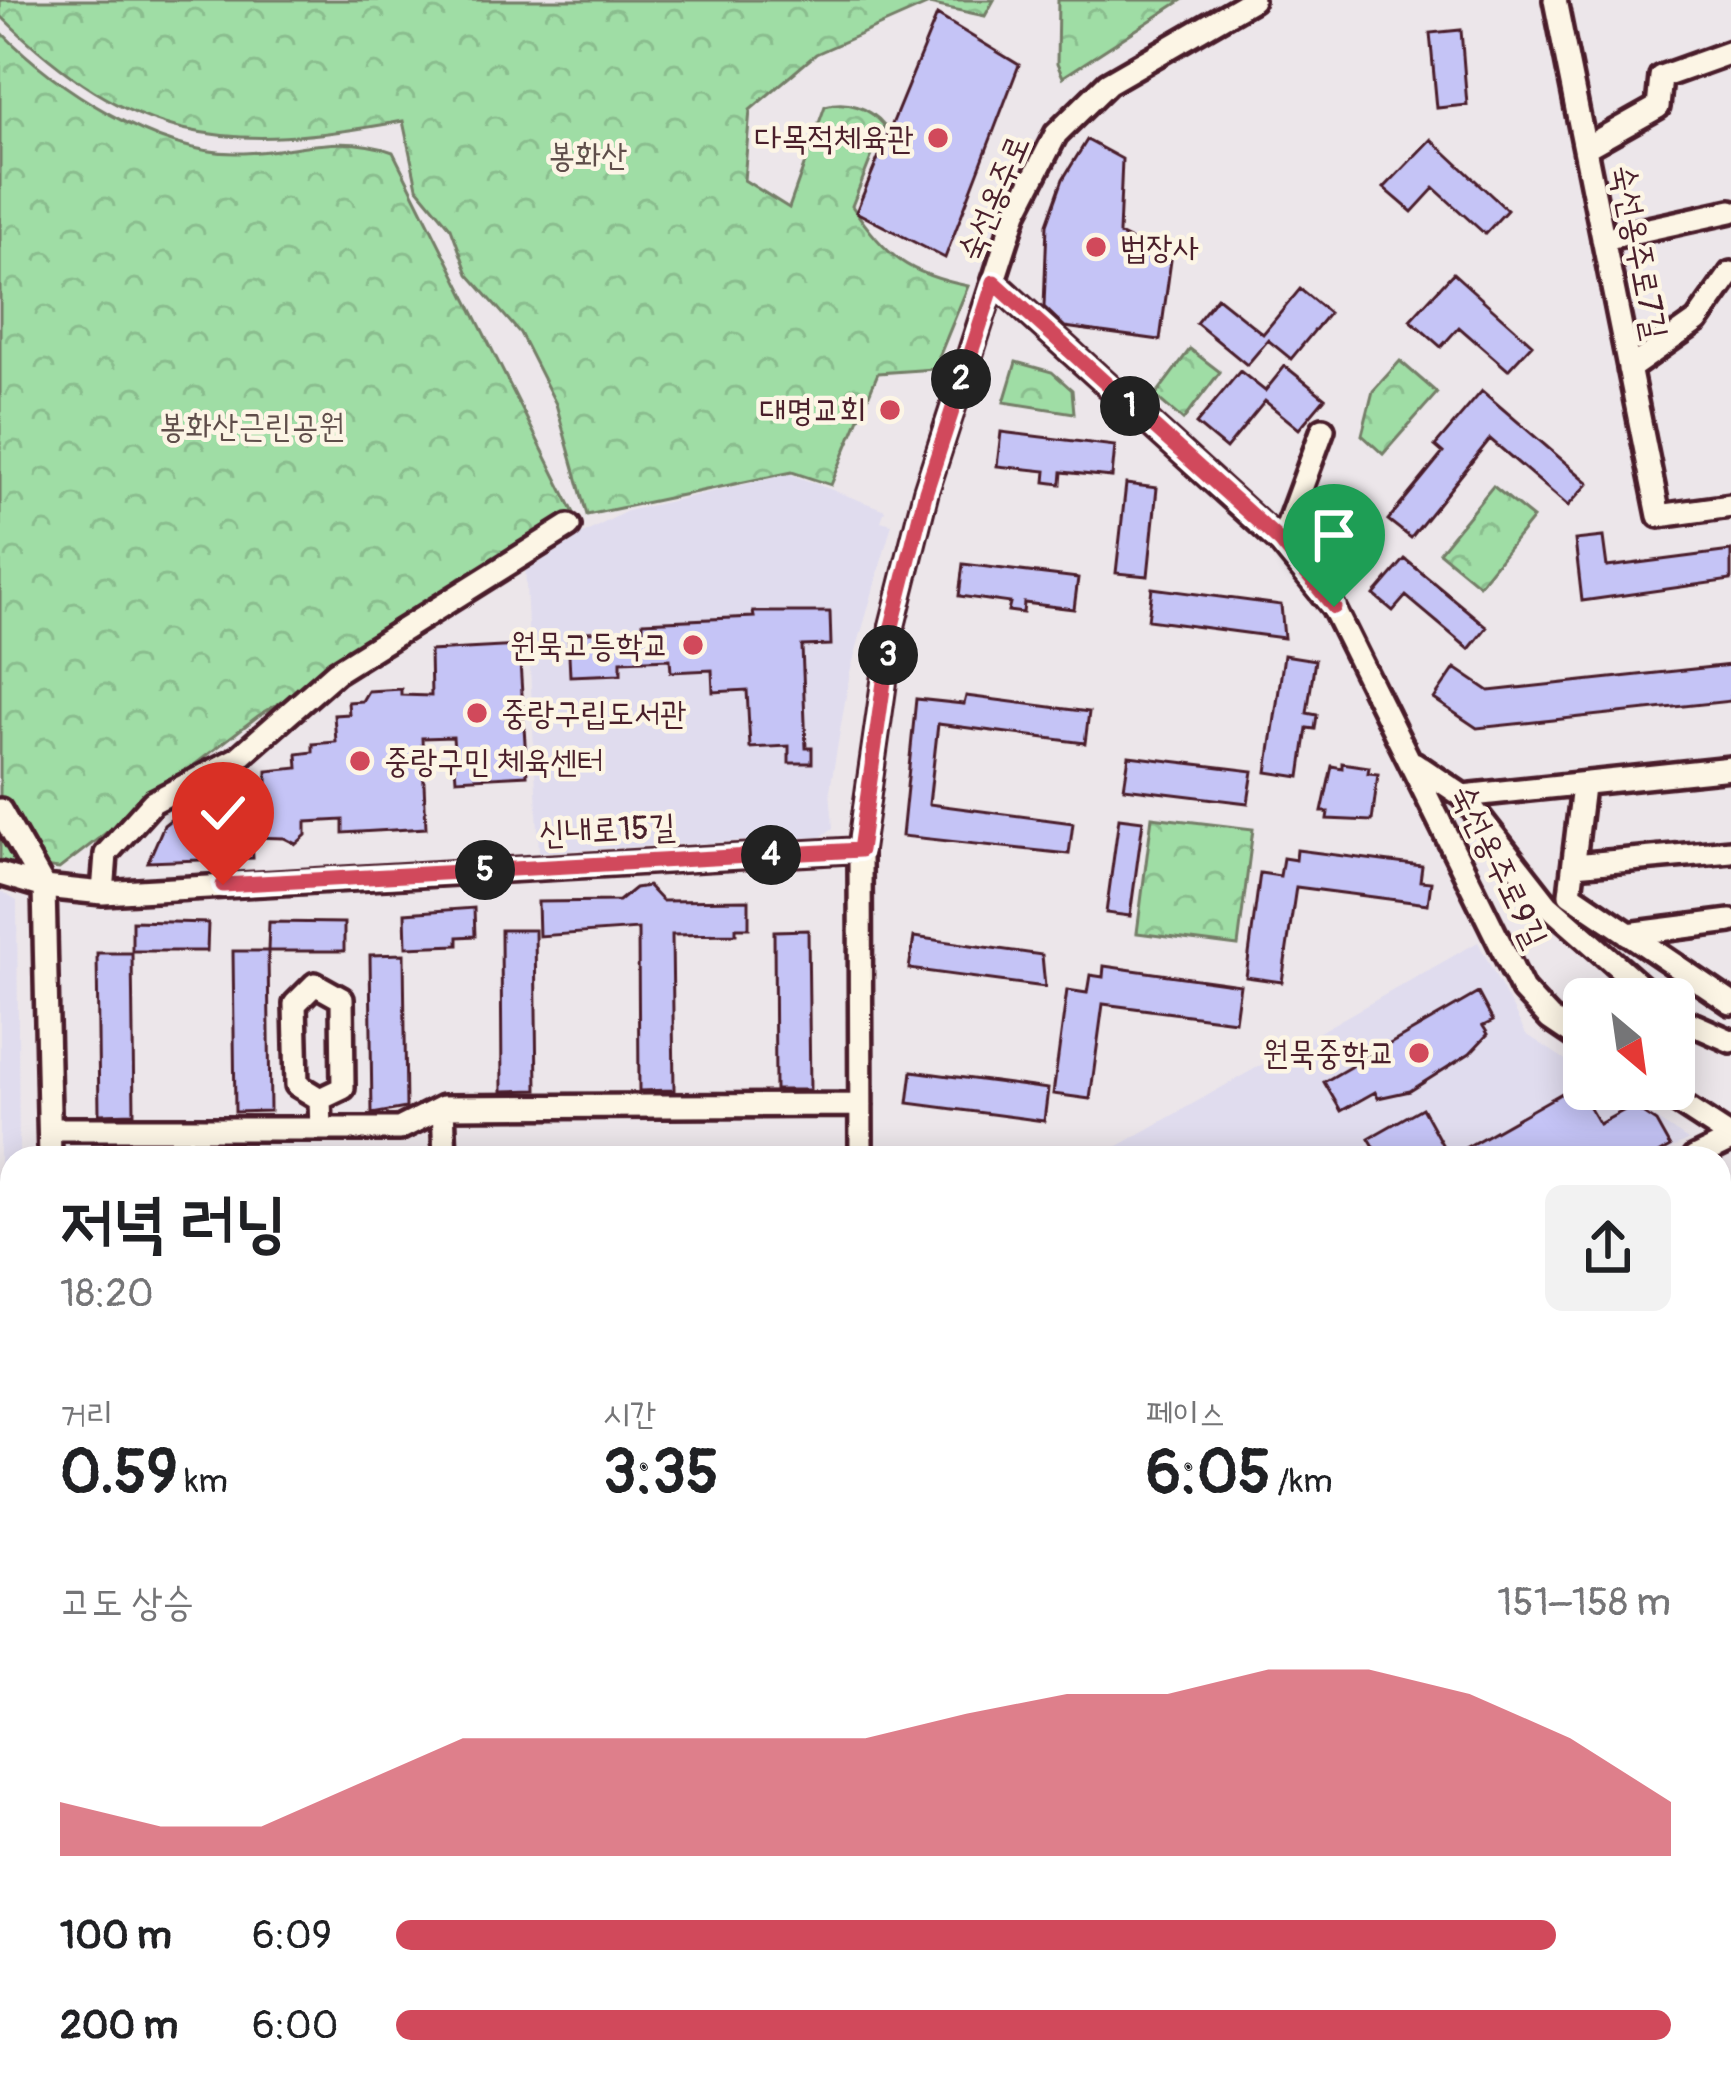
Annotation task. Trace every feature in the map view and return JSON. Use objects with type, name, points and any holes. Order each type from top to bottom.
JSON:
[{"type":"street","name":"숙선옹주로","points":[[861,1146],[860,850],[892,626],[926,491],[994,282],[1039,161],[1078,110],[1108,83],[1252,0]]},
{"type":"street","name":"숙선옹주로7길","points":[[1555,0],[1659,516],[1731,506]]},
{"type":"street","points":[[1585,148],[1658,107],[1660,77],[1731,52]]},
{"type":"street","points":[[1603,239],[1731,211]]},
{"type":"street","points":[[1629,369],[1697,321],[1731,273]]},
{"type":"street","name":"숙선옹주로9길","points":[[994,282],[1281,542],[1334,607],[1523,990],[1563,1028]]},
{"type":"street","points":[[1281,542],[1323,429]]},
{"type":"street","points":[[103,893],[106,854],[153,802],[238,758],[337,672],[568,526]]},
{"type":"street","name":"숙선옹주로9길","points":[[1413,763],[1462,796],[1731,768]]},
{"type":"street","points":[[1582,786],[1570,894],[1731,1003]]},
{"type":"street","points":[[1462,796],[1548,904],[1631,978]]},
{"type":"street","points":[[0,810],[44,887],[50,1146]]},
{"type":"street","name":"신내로15길","points":[[0,874],[44,887],[103,893],[860,850]]},
{"type":"street","points":[[1574,865],[1731,851]]},
{"type":"street","points":[[1628,934],[1731,921]]},
{"type":"street","points":[[315,984],[342,998],[343,1088],[320,1099],[297,1085],[295,1004],[315,984]]},
{"type":"street","points":[[1695,1026],[1731,1042]]},
{"type":"street","points":[[320,1099],[321,1129]]},
{"type":"street","points":[[50,1129],[399,1129],[443,1107],[861,1105]]},
{"type":"street","points":[[443,1107],[445,1146]]},
{"type":"street","points":[[1688,1110],[1731,1139]]},
{"type":"shaded area","name":"원묵고등학교","points":[[790,474],[885,510],[881,521],[892,524],[850,672],[830,790],[833,828],[821,837],[539,852],[525,564],[627,511]]},
{"type":"shaded area","points":[[0,891],[17,901],[19,1146],[0,1146]]},
{"type":"shaded area","name":"원묵중학교","points":[[1478,942],[1526,1034],[1563,1058],[1563,1110],[1642,1110],[1688,1140],[1678,1146],[1118,1146]]},
{"type":"green space","name":"봉화산","points":[[0,0],[994,0],[985,16],[929,4],[816,54],[750,110],[744,180],[789,208],[825,106],[849,105],[878,119],[884,125],[852,206],[900,260],[929,275],[968,286],[934,369],[878,373],[831,485],[792,472],[587,515],[556,404],[520,333],[468,274],[451,228],[417,187],[403,121],[285,137],[233,137],[185,130],[139,115],[48,59],[0,15]]},
{"type":"green space","points":[[1058,0],[1182,0],[1063,77],[1057,64]]},
{"type":"green space","name":"봉화산근린공원","points":[[0,31],[78,94],[140,130],[173,142],[237,153],[334,144],[393,152],[578,521],[258,716],[59,869],[0,862]]},
{"type":"green space","points":[[1190,349],[1220,372],[1183,420],[1155,396]]},
{"type":"green space","points":[[1400,361],[1437,393],[1383,454],[1362,435],[1373,391]]},
{"type":"green space","points":[[1016,362],[1052,372],[1072,390],[1074,413],[1004,402]]},
{"type":"green space","points":[[1493,486],[1533,518],[1479,585],[1439,552]]},
{"type":"green space","points":[[1152,817],[1253,829],[1238,946],[1137,933]]},
{"type":"building","name":"다목적체육관","points":[[937,15],[1019,65],[945,258],[856,212]]},
{"type":"building","points":[[1461,30],[1467,105],[1437,108],[1430,33]]},
{"type":"building","points":[[1431,139],[1507,210],[1485,234],[1434,188],[1412,212],[1384,188]]},
{"type":"building","name":"법장사","points":[[1087,140],[1122,159],[1119,234],[1171,260],[1160,340],[1065,327],[1044,307],[1047,224],[1063,179]]},
{"type":"building","points":[[1453,273],[1532,344],[1508,370],[1459,327],[1441,347],[1410,320]]},
{"type":"building","points":[[1300,289],[1329,313],[1291,359],[1268,340],[1247,365],[1196,323],[1217,297],[1263,334]]},
{"type":"building","points":[[1285,366],[1325,398],[1299,429],[1265,401],[1226,449],[1196,424],[1240,371],[1265,391]]},
{"type":"building","points":[[1482,391],[1589,483],[1568,506],[1490,439],[1411,538],[1388,520],[1443,453],[1435,446]]},
{"type":"building","points":[[1001,432],[1115,446],[1112,477],[1062,472],[1061,484],[1045,482],[1046,471],[997,466]]},
{"type":"building","points":[[1126,484],[1157,488],[1148,576],[1116,573]]},
{"type":"building","points":[[1603,537],[1607,567],[1731,551],[1731,580],[1582,601],[1575,540]]},
{"type":"building","points":[[1405,559],[1487,627],[1469,649],[1406,596],[1393,611],[1374,595]]},
{"type":"building","points":[[963,564],[1078,578],[1074,609],[1024,603],[1023,613],[1008,611],[1010,603],[959,596]]},
{"type":"building","points":[[1152,588],[1281,605],[1284,638],[1148,620]]},
{"type":"building","points":[[753,612],[830,612],[831,645],[802,646],[806,748],[812,748],[812,763],[789,763],[789,746],[750,748],[747,690],[713,692],[712,670],[671,672],[670,659],[621,661],[621,674],[570,676],[568,633],[643,629],[643,622],[754,617]]},
{"type":"building","points":[[519,646],[527,775],[456,779],[453,737],[422,738],[426,828],[343,833],[343,820],[306,822],[306,835],[296,844],[284,838],[252,837],[253,858],[148,862],[164,825],[193,802],[227,786],[267,785],[267,771],[298,768],[297,754],[313,752],[313,744],[336,742],[334,715],[349,714],[348,702],[362,701],[368,691],[401,689],[401,695],[431,696],[430,651]]},
{"type":"building","points":[[1284,655],[1315,660],[1307,713],[1317,715],[1315,729],[1307,728],[1300,777],[1267,772]]},
{"type":"building","points":[[1731,665],[1731,701],[1477,728],[1434,699],[1455,668],[1489,691]]},
{"type":"building","points":[[966,696],[1089,712],[1085,743],[938,724],[929,804],[1073,823],[1069,854],[902,836],[916,699],[964,704]]},
{"type":"building","points":[[1129,756],[1253,771],[1248,803],[1124,788]]},
{"type":"building","points":[[1342,763],[1369,767],[1368,773],[1378,774],[1372,821],[1327,819],[1328,812],[1322,812],[1332,766],[1342,768]]},
{"type":"building","points":[[1119,818],[1143,821],[1130,916],[1106,913]]},
{"type":"building","points":[[1297,850],[1422,866],[1420,881],[1431,882],[1428,904],[1296,887],[1282,982],[1246,977],[1260,873],[1280,876],[1283,858],[1296,860]]},
{"type":"building","points":[[648,886],[662,901],[749,900],[749,928],[736,928],[736,934],[672,935],[674,1090],[639,1091],[638,929],[539,936],[538,902],[619,901],[635,888]]},
{"type":"building","points":[[474,908],[475,936],[458,937],[458,945],[406,947],[405,913]]},
{"type":"building","points":[[132,921],[208,923],[207,951],[132,951]]},
{"type":"building","points":[[269,922],[344,923],[344,951],[268,951]]},
{"type":"building","points":[[501,930],[535,930],[537,1090],[502,1091]]},
{"type":"building","points":[[808,930],[810,1090],[775,1090],[774,931]]},
{"type":"building","points":[[914,937],[1042,955],[1045,987],[909,969]]},
{"type":"building","points":[[233,951],[268,951],[270,1111],[235,1112]]},
{"type":"building","points":[[97,953],[132,953],[134,1113],[99,1114]]},
{"type":"building","points":[[404,954],[406,1108],[372,1114],[370,955]]},
{"type":"building","points":[[1104,966],[1240,985],[1235,1021],[1103,1004],[1090,1099],[1053,1094],[1067,990],[1087,993],[1090,975],[1103,977]]},
{"type":"building","points":[[1478,993],[1493,1021],[1483,1026],[1488,1034],[1470,1053],[1410,1091],[1378,1098],[1375,1092],[1341,1111],[1324,1082]]},
{"type":"building","points":[[912,1071],[1048,1089],[1044,1121],[908,1103]]},
{"type":"building","points":[[1563,1092],[1563,1110],[1591,1110],[1599,1124],[1625,1110],[1638,1110],[1656,1122],[1669,1146],[1468,1146]]},
{"type":"building","points":[[1422,1108],[1443,1146],[1374,1146],[1369,1138]]},
{"type":"place","name":"다목적체육관","points":[[938,138]]},
{"type":"place","name":"법장사","points":[[1096,247]]},
{"type":"place","name":"대명교회","points":[[890,410]]},
{"type":"place","name":"원묵고등학교","points":[[693,645]]},
{"type":"place","name":"중랑구립도서관","points":[[477,713]]},
{"type":"place","name":"중랑구민 체육센터","points":[[360,761]]},
{"type":"place","name":"원묵중학교","points":[[1419,1053]]},
{"type":"route","points":[[223,885],[860,850],[892,626],[926,491],[994,282],[1281,542],[1334,607]]}]
